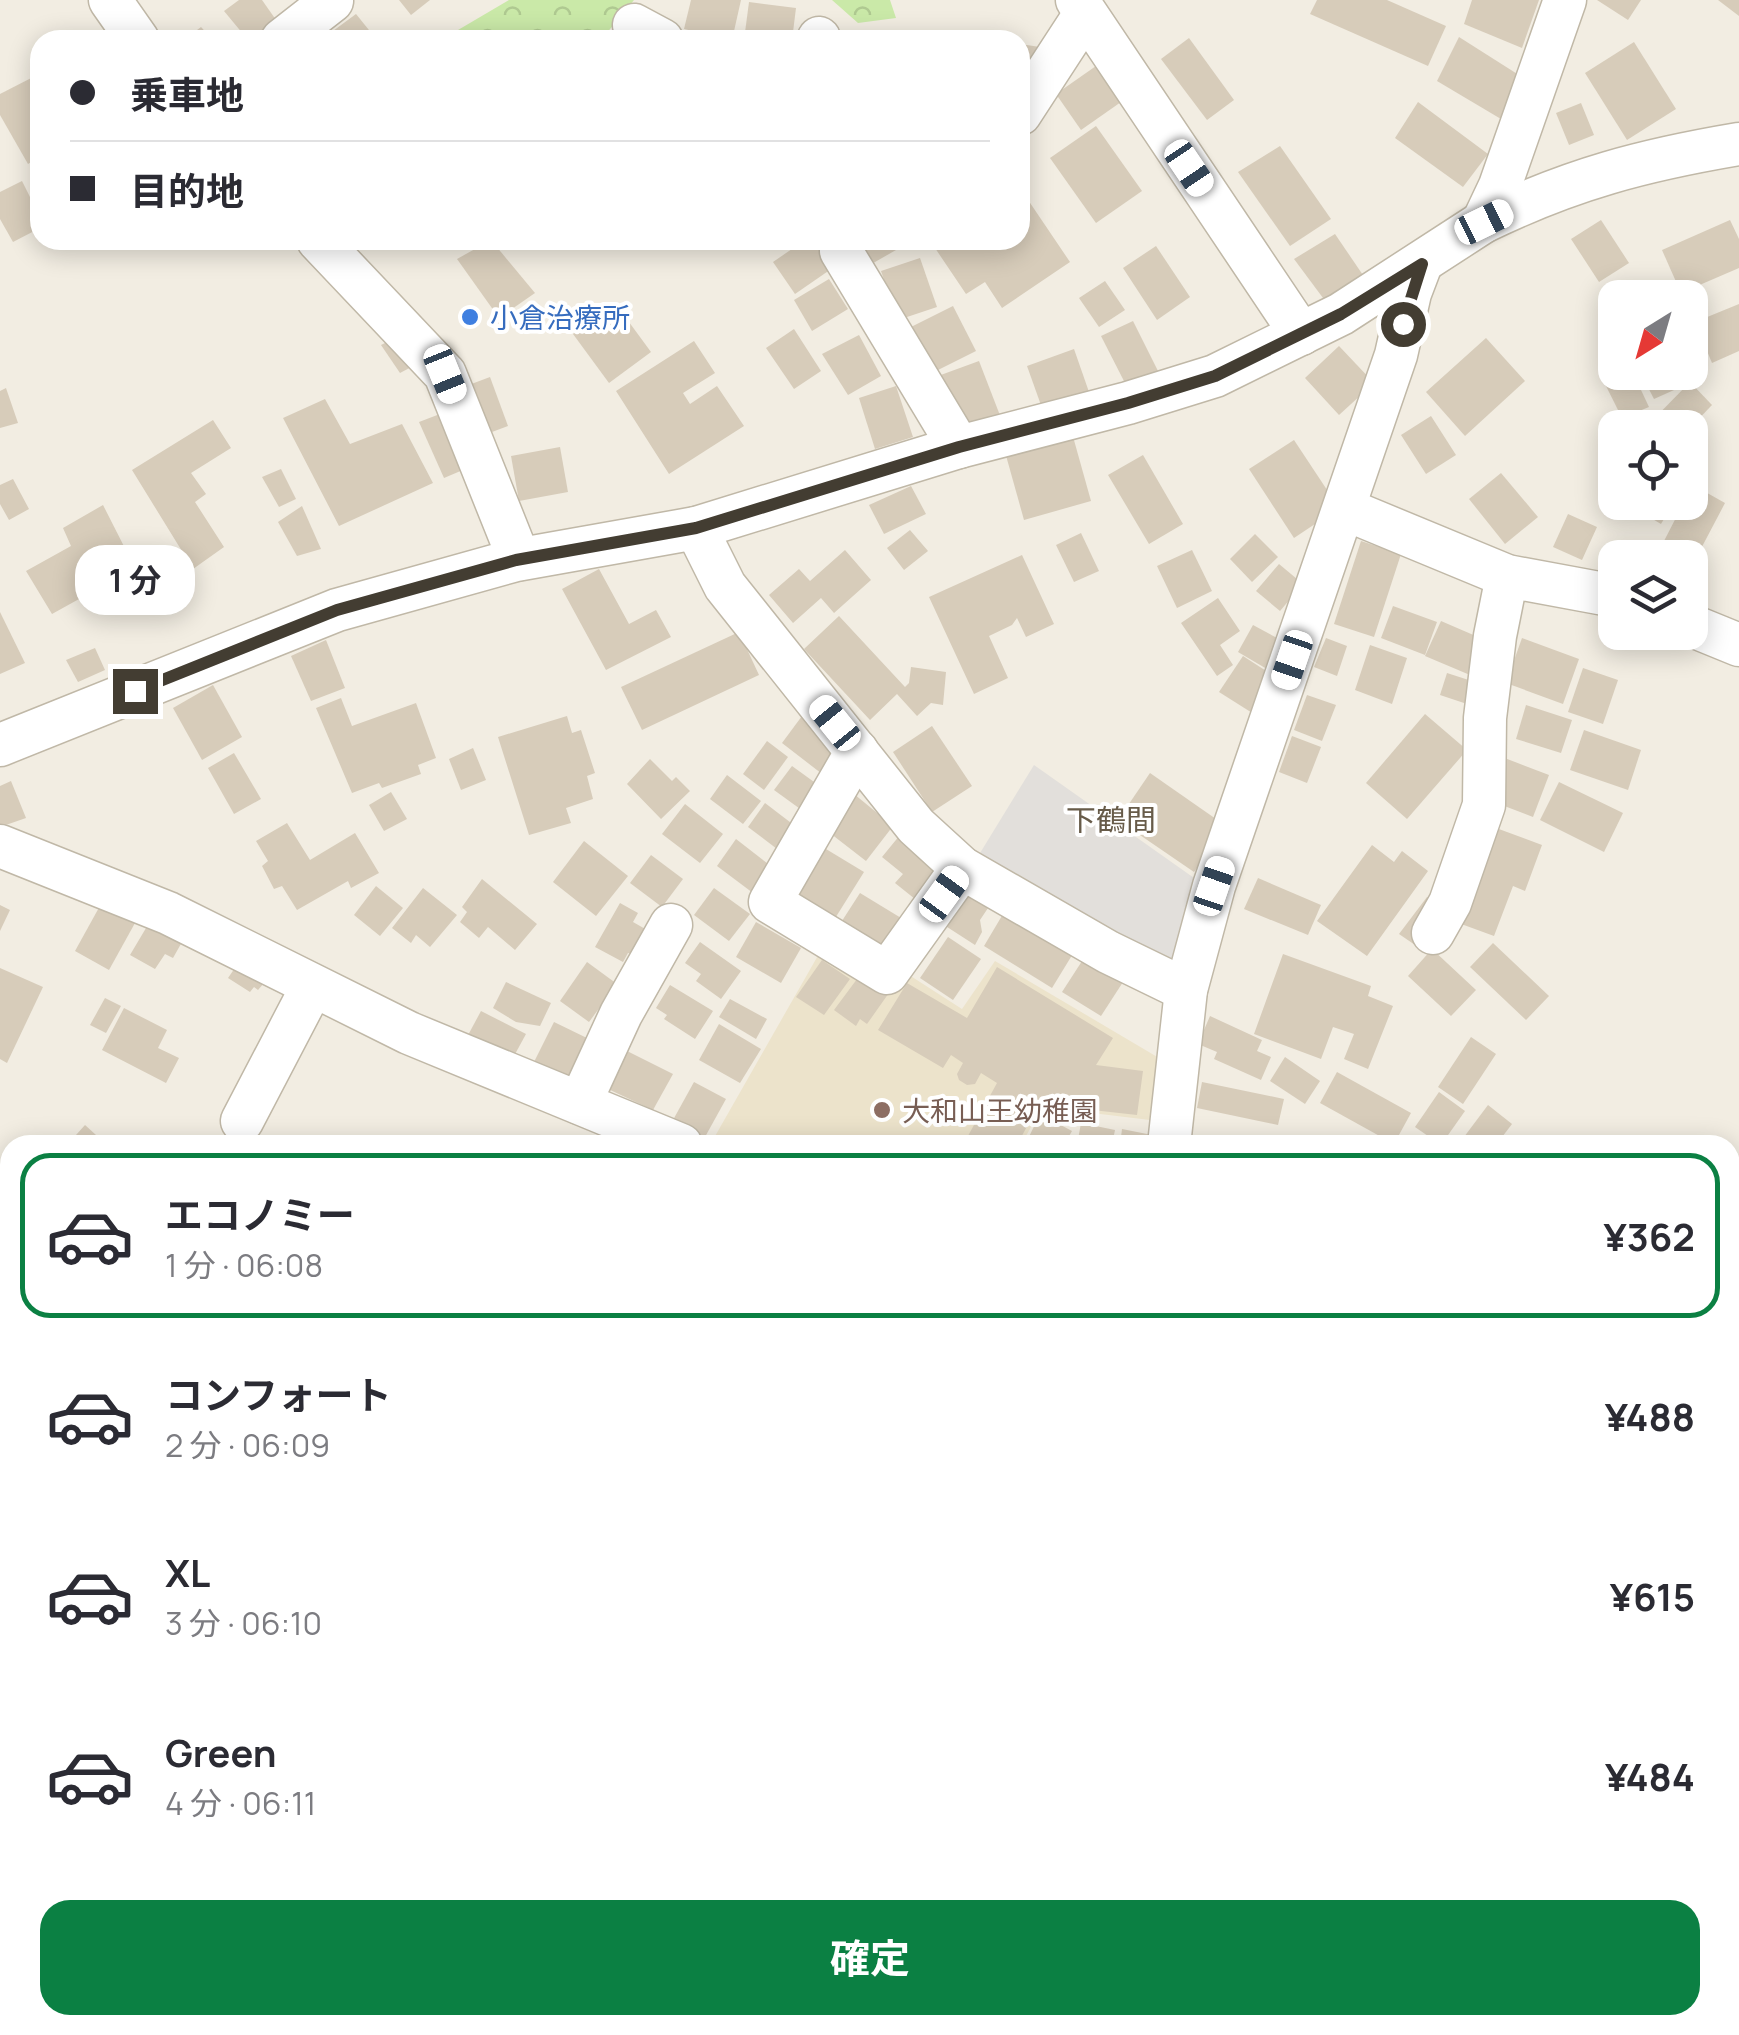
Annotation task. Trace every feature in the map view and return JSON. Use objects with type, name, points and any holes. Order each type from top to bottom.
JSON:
[{"type":"street","points":[[110,0],[131,30]]},
{"type":"street","points":[[1484,222],[1565,0]]},
{"type":"street","points":[[295,30],[332,1]]},
{"type":"street","points":[[1030,96],[1081,7],[1301,334]]},
{"type":"street","points":[[0,745],[337,610],[520,560],[696,528],[959,447],[1215,376],[1301,334],[1422,264],[1484,222],[1586,178],[1652,159],[1739,144]]},
{"type":"street","points":[[327,250],[445,374],[520,560]]},
{"type":"street","points":[[841,251],[959,447]]},
{"type":"street","points":[[1170,1135],[1186,990],[1214,886],[1345,509],[1422,264]]},
{"type":"street","points":[[1345,509],[1507,576],[1598,593]]},
{"type":"street","points":[[696,528],[725,586],[916,826],[962,868],[1108,952],[1186,990]]},
{"type":"street","points":[[1432,932],[1450,903],[1484,805],[1485,718],[1507,576]]},
{"type":"street","points":[[1708,632],[1739,645]]},
{"type":"street","points":[[857,751],[770,902],[886,972],[962,868]]},
{"type":"street","points":[[0,846],[168,913],[312,988],[408,1032],[657,1135]]},
{"type":"street","points":[[580,1103],[621,1014],[671,925]]},
{"type":"street","points":[[242,1120],[312,988]]},
{"type":"shaded area","points":[[1034,765],[1204,885],[1178,977],[977,858]]},
{"type":"shaded area","points":[[824,945],[906,973],[962,1009],[995,961],[1159,1058],[1150,1120],[1042,1107],[1027,1135],[716,1135]]},
{"type":"green space","points":[[509,0],[634,0],[609,30],[458,30]]},
{"type":"green space","points":[[832,0],[890,0],[896,18],[858,23]]},
{"type":"building","points":[[239,0],[262,0],[281,27],[240,30],[224,11]]},
{"type":"building","points":[[399,0],[430,0],[411,15]]},
{"type":"building","points":[[691,0],[741,0],[734,30],[684,29]]},
{"type":"building","points":[[1317,0],[1387,0],[1446,26],[1428,66],[1310,14]]},
{"type":"building","points":[[1472,0],[1539,0],[1522,48],[1464,24]]},
{"type":"building","points":[[1597,0],[1641,0],[1628,20]]},
{"type":"building","points":[[1718,0],[1739,0],[1739,16]]},
{"type":"building","points":[[749,2],[796,8],[793,30],[745,30]]},
{"type":"building","points":[[356,14],[369,30],[334,30]]},
{"type":"building","points":[[1459,37],[1522,77],[1501,119],[1437,81]]},
{"type":"building","points":[[1189,38],[1234,100],[1207,120],[1161,59]]},
{"type":"building","points":[[1634,42],[1676,109],[1627,140],[1585,73]]},
{"type":"building","points":[[1030,46],[1040,47],[1030,62]]},
{"type":"building","points":[[1096,66],[1121,102],[1081,130],[1056,94]]},
{"type":"building","points":[[30,79],[28,164],[0,115],[0,94]]},
{"type":"building","points":[[1418,102],[1488,154],[1463,187],[1395,138]]},
{"type":"building","points":[[1581,103],[1594,135],[1569,145],[1556,113]]},
{"type":"building","points":[[1096,126],[1142,191],[1096,223],[1050,158]]},
{"type":"building","points":[[1280,146],[1331,219],[1290,246],[1238,172]]},
{"type":"building","points":[[22,181],[30,197],[30,233],[13,242],[0,219],[0,192]]},
{"type":"building","points":[[1030,203],[1070,262],[1002,308],[985,282],[966,294],[936,250],[1030,250]]},
{"type":"building","points":[[1601,220],[1629,263],[1598,280],[1571,239]]},
{"type":"building","points":[[1730,220],[1739,239],[1739,268],[1708,281],[1675,280],[1662,250]]},
{"type":"building","points":[[1335,234],[1367,281],[1326,302],[1294,259]]},
{"type":"building","points":[[1156,246],[1190,297],[1157,320],[1123,268]]},
{"type":"building","points":[[473,250],[499,250],[535,293],[499,318],[457,259]]},
{"type":"building","points":[[790,250],[827,250],[837,265],[795,294],[773,262]]},
{"type":"building","points":[[859,250],[896,250],[868,266]]},
{"type":"building","points":[[920,258],[937,307],[898,320],[881,271]]},
{"type":"building","points":[[829,279],[848,309],[812,331],[794,300]]},
{"type":"building","points":[[1105,281],[1125,310],[1099,327],[1079,298]]},
{"type":"building","points":[[615,303],[651,352],[609,383],[573,334]]},
{"type":"building","points":[[1739,304],[1739,351],[1712,363],[1708,353],[1708,317]]},
{"type":"building","points":[[953,306],[976,351],[930,374],[907,329]]},
{"type":"building","points":[[1133,321],[1158,371],[1127,387],[1101,336]]},
{"type":"building","points":[[794,329],[821,371],[794,389],[766,348]]},
{"type":"building","points":[[401,335],[417,364],[400,373],[381,345]]},
{"type":"building","points":[[859,335],[881,376],[848,395],[822,354]]},
{"type":"building","points":[[1486,338],[1525,381],[1465,436],[1426,392]]},
{"type":"building","points":[[694,341],[715,373],[683,393],[690,404],[717,386],[744,426],[669,474],[616,391]]},
{"type":"building","points":[[1339,346],[1374,383],[1339,415],[1305,378]]},
{"type":"building","points":[[1074,349],[1089,392],[1042,408],[1027,366]]},
{"type":"building","points":[[979,361],[1001,418],[960,434],[938,376]]},
{"type":"building","points":[[490,377],[508,426],[484,435],[466,386]]},
{"type":"building","points":[[896,386],[913,437],[875,449],[859,398]]},
{"type":"building","points":[[6,388],[18,423],[0,428],[0,391]]},
{"type":"building","points":[[1608,390],[1641,390],[1649,407],[1642,410],[1618,410]]},
{"type":"building","points":[[1649,390],[1674,390],[1654,399]]},
{"type":"building","points":[[1682,390],[1698,390],[1712,405],[1707,410],[1663,410]]},
{"type":"building","points":[[325,399],[350,444],[402,424],[433,483],[339,526],[283,418]]},
{"type":"building","points":[[453,409],[477,464],[444,478],[419,422]]},
{"type":"building","points":[[1431,416],[1456,455],[1426,474],[1401,435]]},
{"type":"building","points":[[213,420],[231,448],[191,473],[206,494],[195,502],[224,547],[193,569],[132,470]]},
{"type":"building","points":[[1072,433],[1091,501],[1024,520],[1005,452]]},
{"type":"building","points":[[1294,440],[1339,508],[1294,538],[1249,469]]},
{"type":"building","points":[[560,447],[568,492],[519,501],[511,456]]},
{"type":"building","points":[[1143,455],[1183,524],[1149,544],[1108,475]]},
{"type":"building","points":[[281,469],[296,499],[279,507],[262,477]]},
{"type":"building","points":[[1501,473],[1538,517],[1505,544],[1469,499]]},
{"type":"building","points":[[13,479],[29,509],[9,520],[0,504],[0,485]]},
{"type":"building","points":[[911,486],[926,514],[884,534],[869,505]]},
{"type":"building","points":[[1708,493],[1725,503],[1706,540],[1665,540],[1675,520],[1708,520]]},
{"type":"building","points":[[103,505],[135,568],[52,614],[26,571],[71,546],[63,528]]},
{"type":"building","points":[[302,506],[321,549],[297,556],[278,522]]},
{"type":"building","points":[[1568,514],[1597,527],[1582,560],[1553,547]]},
{"type":"building","points":[[910,530],[928,551],[904,570],[887,548]]},
{"type":"building","points":[[1081,533],[1099,571],[1074,582],[1056,545]]},
{"type":"building","points":[[1255,534],[1278,557],[1252,582],[1230,559]]},
{"type":"building","points":[[1361,541],[1401,554],[1374,637],[1334,624]]},
{"type":"building","points":[[845,550],[871,580],[834,613],[821,598],[793,623],[769,595],[799,569],[810,581]]},
{"type":"building","points":[[1192,550],[1212,591],[1177,608],[1157,566]]},
{"type":"building","points":[[1022,555],[1054,624],[1026,637],[1017,618],[1012,625],[989,636],[1008,678],[974,694],[929,597]]},
{"type":"building","points":[[1279,564],[1303,584],[1280,611],[1256,591]]},
{"type":"building","points":[[599,569],[629,624],[656,610],[671,637],[606,670],[562,589]]},
{"type":"building","points":[[1218,598],[1240,631],[1220,645],[1233,665],[1217,676],[1181,623]]},
{"type":"building","points":[[1393,606],[1437,622],[1425,655],[1381,638]]},
{"type":"building","points":[[0,612],[25,663],[0,674]]},
{"type":"building","points":[[839,616],[905,687],[911,667],[946,672],[943,705],[931,703],[917,716],[897,694],[870,720],[804,649]]},
{"type":"building","points":[[1441,621],[1485,640],[1470,675],[1425,656]]},
{"type":"building","points":[[1253,625],[1288,644],[1272,672],[1238,652]]},
{"type":"building","points":[[739,632],[759,675],[642,730],[621,687]]},
{"type":"building","points":[[1326,638],[1347,646],[1337,676],[1314,667]]},
{"type":"building","points":[[1522,638],[1579,659],[1563,704],[1506,683]]},
{"type":"building","points":[[326,640],[345,688],[311,701],[291,656]]},
{"type":"building","points":[[1370,645],[1407,658],[1392,704],[1355,690]]},
{"type":"building","points":[[95,648],[105,670],[78,682],[66,660]]},
{"type":"building","points":[[1243,656],[1280,680],[1257,716],[1219,692]]},
{"type":"building","points":[[1583,668],[1618,680],[1603,724],[1568,712]]},
{"type":"building","points":[[1447,673],[1481,684],[1473,706],[1440,695]]},
{"type":"building","points":[[213,685],[242,737],[202,760],[173,708]]},
{"type":"building","points":[[1307,695],[1336,705],[1322,741],[1294,730]]},
{"type":"building","points":[[341,698],[352,726],[416,703],[436,758],[418,765],[421,774],[382,788],[379,783],[352,793],[316,708]]},
{"type":"building","points":[[1526,705],[1572,720],[1561,753],[1516,739]]},
{"type":"building","points":[[1425,714],[1467,750],[1407,819],[1366,783]]},
{"type":"building","points":[[567,716],[572,733],[581,730],[595,773],[587,776],[593,799],[566,808],[571,823],[529,835],[498,737]]},
{"type":"building","points":[[802,716],[846,750],[826,777],[782,743]]},
{"type":"building","points":[[932,726],[972,786],[932,812],[893,752]]},
{"type":"building","points":[[1584,730],[1641,750],[1628,790],[1570,770]]},
{"type":"building","points":[[1292,736],[1321,747],[1307,783],[1279,772]]},
{"type":"building","points":[[767,741],[788,757],[764,790],[743,774]]},
{"type":"building","points":[[473,748],[486,780],[461,790],[449,759]]},
{"type":"building","points":[[234,753],[261,799],[234,814],[208,768]]},
{"type":"building","points":[[1502,757],[1549,775],[1533,817],[1486,799]]},
{"type":"building","points":[[650,759],[672,781],[676,777],[690,791],[661,819],[627,784]]},
{"type":"building","points":[[792,766],[821,787],[803,811],[774,790]]},
{"type":"building","points":[[1150,773],[1226,826],[1194,872],[1118,820]]},
{"type":"building","points":[[727,775],[761,801],[743,824],[710,799]]},
{"type":"building","points":[[11,781],[26,818],[0,827],[0,786]]},
{"type":"building","points":[[1559,782],[1623,813],[1604,852],[1540,820]]},
{"type":"building","points":[[391,792],[407,819],[384,831],[369,805]]},
{"type":"building","points":[[854,794],[893,826],[866,861],[826,830]]},
{"type":"building","points":[[765,803],[799,829],[781,852],[748,827]]},
{"type":"building","points":[[685,804],[723,834],[700,863],[662,834]]},
{"type":"building","points":[[287,823],[310,860],[355,833],[379,873],[351,888],[348,881],[297,910],[282,886],[274,889],[262,866],[268,861],[256,841]]},
{"type":"building","points":[[1488,825],[1542,845],[1525,891],[1513,886],[1494,936],[1453,921]]},
{"type":"building","points":[[900,835],[945,871],[920,903],[895,883],[903,874],[882,857]]},
{"type":"building","points":[[736,839],[772,867],[753,893],[717,866]]},
{"type":"building","points":[[584,841],[628,876],[596,916],[553,882]]},
{"type":"building","points":[[1372,845],[1394,862],[1402,851],[1428,871],[1367,956],[1317,921]]},
{"type":"building","points":[[821,846],[864,872],[834,920],[790,893]]},
{"type":"building","points":[[651,855],[683,879],[662,907],[630,883]]},
{"type":"building","points":[[1258,878],[1321,905],[1308,935],[1244,909]]},
{"type":"building","points":[[482,879],[537,924],[515,950],[488,927],[479,938],[460,922],[467,912],[462,907]]},
{"type":"building","points":[[376,886],[403,908],[380,936],[354,915]]},
{"type":"building","points":[[423,888],[457,915],[430,947],[416,935],[411,943],[392,928]]},
{"type":"building","points":[[714,888],[750,914],[729,941],[694,915]]},
{"type":"building","points":[[967,890],[990,905],[980,920],[982,932],[975,945],[944,925]]},
{"type":"building","points":[[860,893],[906,921],[885,953],[840,924]]},
{"type":"building","points":[[1427,897],[1446,910],[1418,947],[1399,934]]},
{"type":"building","points":[[620,903],[638,913],[633,922],[647,930],[633,954],[628,953],[623,962],[595,947]]},
{"type":"building","points":[[101,904],[135,923],[109,970],[75,951]]},
{"type":"building","points":[[0,905],[10,910],[0,931]]},
{"type":"building","points":[[1006,909],[1074,952],[1052,988],[984,946]]},
{"type":"building","points":[[756,922],[801,948],[781,983],[736,957]]},
{"type":"building","points":[[149,923],[182,942],[173,958],[165,954],[155,969],[130,955]]},
{"type":"building","points":[[948,937],[981,959],[953,1000],[920,978]]},
{"type":"building","points":[[700,942],[741,971],[721,999],[696,981],[701,974],[685,963]]},
{"type":"building","points":[[1493,943],[1549,996],[1526,1020],[1470,967]]},
{"type":"building","points":[[1432,949],[1476,990],[1451,1016],[1408,976]]},
{"type":"building","points":[[1283,954],[1371,986],[1368,996],[1393,1006],[1368,1069],[1344,1059],[1354,1034],[1333,1027],[1321,1059],[1254,1034]]},
{"type":"building","points":[[1084,958],[1123,982],[1101,1016],[1062,992]]},
{"type":"building","points":[[822,960],[850,979],[824,1015],[796,997]]},
{"type":"building","points":[[587,962],[617,984],[589,1022],[560,1001]]},
{"type":"building","points":[[237,965],[264,983],[258,990],[254,987],[250,992],[228,978]]},
{"type":"building","points":[[997,967],[1113,1038],[1096,1065],[1143,1071],[1137,1115],[1039,1104],[1022,1135],[968,1135],[997,1083],[981,1073],[975,1084],[967,1085],[957,1074],[963,1063],[951,1055],[943,1068],[878,1030],[907,983],[967,1018]]},
{"type":"building","points":[[0,968],[43,987],[7,1063],[0,1059]]},
{"type":"building","points":[[863,971],[891,990],[867,1024],[860,1019],[856,1026],[834,1010]]},
{"type":"building","points":[[506,982],[551,1003],[540,1026],[516,1022],[493,1008]]},
{"type":"building","points":[[670,985],[713,1011],[695,1039],[664,1019],[667,1015],[656,1008]]},
{"type":"building","points":[[105,998],[121,1006],[106,1033],[90,1025]]},
{"type":"building","points":[[730,999],[767,1019],[756,1039],[719,1017]]},
{"type":"building","points":[[124,1008],[167,1030],[158,1048],[179,1058],[166,1083],[102,1050]]},
{"type":"building","points":[[481,1011],[526,1034],[514,1056],[467,1037]]},
{"type":"building","points":[[1210,1016],[1262,1040],[1257,1051],[1271,1057],[1261,1080],[1214,1059],[1217,1052],[1198,1044]]},
{"type":"building","points":[[554,1022],[589,1039],[565,1084],[531,1068]]},
{"type":"building","points":[[719,1024],[761,1049],[740,1083],[699,1060]]},
{"type":"building","points":[[1471,1037],[1496,1054],[1463,1104],[1438,1087]]},
{"type":"building","points":[[627,1051],[673,1074],[653,1110],[608,1089]]},
{"type":"building","points":[[1285,1057],[1320,1081],[1305,1104],[1270,1081]]},
{"type":"building","points":[[1337,1072],[1411,1113],[1399,1135],[1378,1135],[1320,1103]]},
{"type":"building","points":[[694,1082],[726,1099],[706,1135],[673,1120]]},
{"type":"building","points":[[1202,1082],[1284,1099],[1278,1125],[1197,1108]]},
{"type":"building","points":[[1439,1092],[1465,1111],[1448,1135],[1427,1135],[1415,1127]]},
{"type":"building","points":[[1488,1105],[1512,1124],[1504,1135],[1466,1135]]},
{"type":"building","points":[[1040,1114],[1072,1131],[1070,1135],[1030,1135]]},
{"type":"building","points":[[1081,1123],[1115,1130],[1114,1135],[1079,1135]]},
{"type":"building","points":[[85,1125],[96,1135],[76,1135]]},
{"type":"building","points":[[1122,1129],[1152,1135],[1121,1135]]},
{"type":"place","name":"小倉治療所","points":[[470,317]]},
{"type":"place","name":"大和山王幼稚園","points":[[882,1110]]},
{"type":"district","name":"下鶴間","points":[[1111,819]]},
{"type":"route","points":[[135,691],[337,610],[516,560],[696,528],[959,447],[1215,376],[1341,314],[1422,264],[1403,324]]}]
